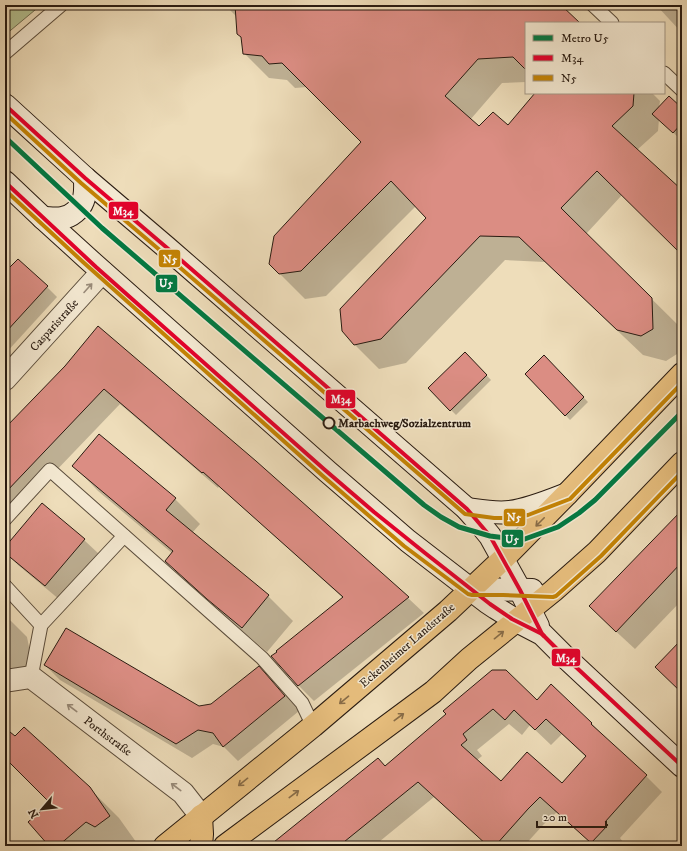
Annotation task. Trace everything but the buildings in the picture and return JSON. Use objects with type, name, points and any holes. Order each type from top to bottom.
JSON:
[{"type":"main road","points":[[5,105],[85,178],[467,509],[486,531],[520,590],[524,615]]},
{"type":"main road","points":[[43,218],[63,218],[75,212],[83,200],[85,192],[85,178]]},
{"type":"main road","points":[[5,182],[102,272],[328,472],[405,538],[496,608],[524,615],[563,655],[682,766]]},
{"type":"main road","name":"Casparistraße","points":[[5,379],[102,272]]},
{"type":"main road","name":"Eckenheimer Landstraße","points":[[165,846],[312,726],[472,590],[682,374]]},
{"type":"main road","points":[[225,846],[432,692],[553,591],[597,552],[682,463]]},
{"type":"main road","points":[[467,509],[509,512],[526,509],[567,494]]},
{"type":"main road","points":[[472,590],[553,591]]},
{"type":"main road","points":[[5,681],[31,677]]},
{"type":"main road","name":"Porthstraße","points":[[31,677],[183,793],[201,816]]},
{"type":"main road","points":[[201,816],[201,846]]},
{"type":"lane","points":[[5,53],[61,5]]},
{"type":"lane","points":[[593,5],[611,22]]},
{"type":"lane","points":[[665,74],[682,90]]},
{"type":"lane","points":[[5,519],[50,470],[262,658],[302,703],[312,726]]},
{"type":"lane","points":[[31,677],[41,625],[124,536]]},
{"type":"lane","points":[[5,586],[41,625]]},
{"type":"green space","points":[[5,5],[41,5],[5,35]]},
{"type":"metro line","name":"U5","points":[[5,137],[102,228],[424,505],[459,527],[490,536],[522,540],[558,527],[595,500],[682,412]]},
{"type":"transit line","name":"M34","points":[[5,105],[85,178],[467,509],[490,536],[542,634],[682,766]]},
{"type":"transit line","name":"N5","points":[[5,113],[81,183],[465,514],[494,518],[510,518],[528,515],[570,499],[682,383]]},
{"type":"transit line","name":"M34","points":[[5,182],[96,267],[374,512],[490,604],[512,619],[544,636]]},
{"type":"transit line","name":"N5","points":[[5,190],[83,262],[324,477],[404,546],[468,594],[556,596],[601,556],[682,472]]},
{"type":"place","name":"Marbachweg/Sozialzentrum","points":[[329,423]]}]
